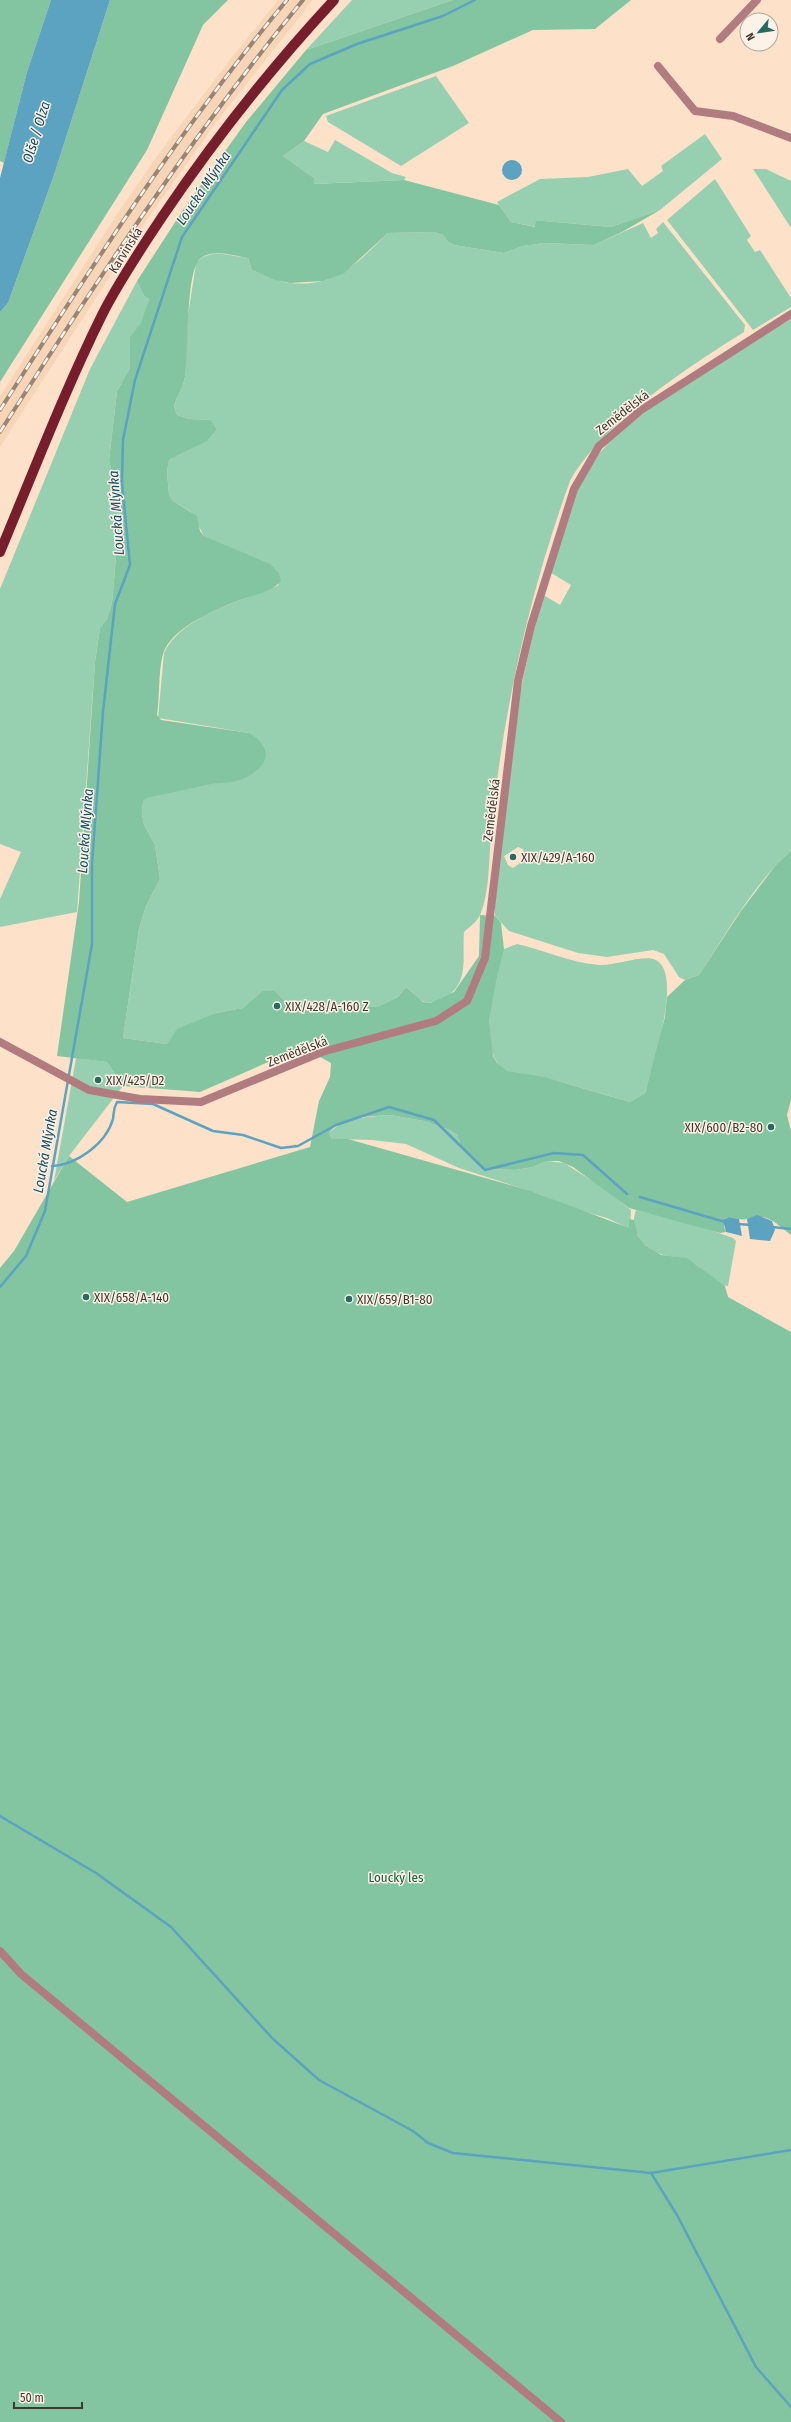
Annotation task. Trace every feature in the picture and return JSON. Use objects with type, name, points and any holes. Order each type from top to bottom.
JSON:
[{"type":"main road","name":"Karvinská","points":[[0,552],[61,405],[99,322],[136,258],[181,189],[260,82],[334,0]]},
{"type":"street","points":[[720,39],[757,0]]},
{"type":"street","points":[[658,66],[695,111],[733,116],[791,138]]},
{"type":"street","name":"Zemědělská","points":[[0,1042],[88,1090],[140,1099],[201,1102],[322,1052],[436,1021],[467,1001],[485,958],[518,681],[530,626],[574,489],[599,446],[641,410],[791,314]]},
{"type":"street","points":[[0,1952],[21,1974],[561,2422]]},
{"type":"shaded area","points":[[278,0],[313,0],[215,124],[143,225],[0,447],[0,396],[119,211],[157,156],[229,61]]},
{"type":"green space","points":[[0,0],[51,0],[27,72],[4,163],[0,161]]},
{"type":"green space","points":[[110,0],[228,0],[203,25],[147,150],[0,382],[0,312],[8,303],[54,175]]},
{"type":"green space","points":[[352,0],[453,0],[306,50]]},
{"type":"green space","name":"Loucký les","points":[[453,0],[631,0],[595,29],[533,30],[453,66],[323,114],[304,141],[283,156],[314,178],[314,184],[404,180],[499,205],[511,222],[535,227],[536,221],[544,221],[611,227],[660,210],[622,232],[594,245],[544,243],[523,246],[504,253],[454,245],[448,242],[443,235],[434,232],[388,233],[343,274],[323,281],[290,283],[275,280],[252,270],[248,258],[217,253],[210,254],[200,259],[195,267],[192,280],[188,315],[185,377],[174,406],[177,415],[189,419],[211,420],[217,429],[207,441],[169,460],[167,472],[169,495],[173,501],[197,516],[200,531],[204,536],[270,564],[279,573],[281,581],[269,590],[209,613],[176,635],[168,644],[163,654],[160,669],[157,715],[161,720],[249,733],[258,739],[266,752],[262,765],[249,776],[240,780],[192,788],[147,798],[143,801],[142,814],[144,825],[155,845],[160,879],[146,906],[139,929],[123,1038],[167,1044],[177,1029],[216,1013],[243,1008],[262,991],[275,991],[285,1001],[298,1006],[377,1007],[398,997],[406,987],[423,1002],[431,1003],[454,992],[479,956],[480,915],[495,916],[501,923],[504,949],[496,981],[489,1021],[493,1056],[497,1063],[507,1071],[544,1077],[630,1102],[645,1093],[665,1017],[667,997],[685,980],[699,975],[741,911],[775,866],[791,850],[791,1100],[787,1115],[791,1131],[791,1235],[770,1220],[760,1217],[745,1219],[726,1218],[724,1227],[726,1232],[720,1233],[629,1208],[573,1167],[559,1161],[547,1161],[533,1167],[515,1170],[485,1169],[463,1151],[457,1135],[450,1130],[424,1121],[390,1115],[360,1117],[334,1127],[329,1133],[332,1139],[348,1139],[531,1191],[629,1228],[629,1219],[634,1220],[638,1236],[646,1246],[661,1255],[687,1258],[725,1286],[728,1297],[791,1332],[791,2422],[0,2422],[0,1268],[14,1251],[69,1156],[127,1202],[310,1147],[319,1101],[330,1077],[331,1063],[307,1050],[266,1063],[200,1092],[123,1086],[107,1062],[57,1056],[79,902],[95,662],[100,628],[107,619],[112,603],[120,511],[109,460],[117,391],[130,368],[130,337],[141,323],[149,299],[144,296],[137,281],[183,210],[246,122],[306,50]]},
{"type":"green space","points":[[436,76],[469,123],[401,166],[328,122],[326,116]]},
{"type":"green space","points":[[705,134],[722,159],[660,210],[611,227],[536,221],[536,227],[511,222],[497,202],[540,179],[588,177],[628,169],[642,186],[663,171],[661,166]]},
{"type":"green space","points":[[335,140],[392,173],[406,177],[404,180],[313,184],[314,178],[283,156],[304,141],[328,152]]},
{"type":"green space","points":[[753,169],[766,169],[791,181],[791,228]]},
{"type":"green space","points":[[715,179],[751,236],[747,240],[755,252],[760,250],[791,298],[791,307],[753,330],[667,220]]},
{"type":"green space","points":[[663,222],[745,325],[744,332],[673,379],[625,417],[603,438],[585,459],[570,481],[555,524],[530,610],[510,698],[496,786],[486,896],[479,918],[464,932],[463,970],[457,986],[452,993],[443,999],[430,1003],[420,999],[406,987],[398,997],[377,1007],[298,1006],[285,1001],[275,991],[262,991],[243,1008],[216,1013],[167,1044],[123,1038],[139,929],[146,906],[160,879],[155,845],[144,825],[142,814],[143,801],[146,798],[208,784],[239,780],[249,733],[158,718],[164,653],[173,640],[185,628],[199,619],[231,604],[279,585],[228,547],[204,536],[191,512],[173,501],[169,495],[167,472],[169,460],[193,448],[217,429],[211,420],[189,419],[177,415],[174,406],[185,378],[188,315],[196,264],[206,256],[213,254],[248,258],[252,270],[276,280],[290,283],[306,283],[333,277],[345,271],[356,263],[388,233],[434,232],[443,235],[448,242],[454,245],[504,253],[523,246],[544,243],[594,245],[643,223],[651,238],[658,233],[656,229]]},
{"type":"green space","points":[[137,281],[144,296],[149,299],[130,368],[117,391],[109,460],[120,511],[112,603],[107,619],[100,628],[95,662],[77,912],[0,927],[0,899],[21,852],[0,844],[0,589],[90,369]]},
{"type":"green space","points":[[791,319],[791,850],[777,864],[753,894],[730,926],[699,975],[685,980],[679,977],[664,954],[653,950],[607,957],[578,953],[509,931],[495,916],[495,892],[516,710],[542,594],[560,605],[571,585],[548,571],[578,487],[593,462],[611,441],[633,420],[658,401],[712,365]],"holes":[[[518,847],[523,849],[524,860],[513,868],[508,865],[504,856]]]},
{"type":"green space","points":[[517,944],[589,964],[606,965],[644,958],[651,959],[656,960],[664,969],[667,984],[663,1023],[645,1093],[630,1102],[545,1078],[510,1073],[497,1062],[491,1048],[489,1032],[492,995],[504,949]]},
{"type":"green space","points":[[76,1058],[107,1062],[123,1086],[69,1156],[54,1181]]},
{"type":"green space","points":[[390,1115],[424,1121],[450,1130],[457,1135],[463,1151],[485,1169],[515,1170],[533,1167],[547,1161],[564,1163],[602,1187],[631,1210],[630,1229],[607,1218],[578,1210],[542,1195],[459,1168],[406,1144],[372,1140],[332,1139],[329,1133],[335,1128],[349,1121],[365,1117]]},
{"type":"green space","points":[[636,1210],[696,1225],[733,1238],[736,1241],[728,1286],[718,1283],[688,1260],[680,1257],[660,1254],[648,1247],[639,1236],[634,1224]]},
{"type":"water","name":"Olše / Olza","points":[[51,0],[110,0],[54,175],[8,303],[0,312],[0,178],[27,72]]},
{"type":"water","points":[[512,160],[519,163],[522,170],[519,177],[512,180],[505,177],[502,170],[505,163]]},
{"type":"water","points":[[757,1215],[772,1221],[775,1230],[770,1241],[750,1239],[747,1219]]},
{"type":"water","points":[[729,1217],[739,1219],[742,1236],[726,1232],[723,1220]]},
{"type":"waterway","name":"Loucká Mlýnka","points":[[0,1287],[26,1256],[45,1211],[92,944],[92,864],[103,712],[115,604],[130,565],[122,483],[123,440],[135,380],[182,237],[282,90],[310,64],[357,44],[443,16],[475,0]]},
{"type":"waterway","points":[[52,1166],[71,1162],[89,1152],[97,1145],[109,1128],[117,1102],[153,1104],[213,1131],[243,1135],[281,1148],[298,1146],[336,1125],[389,1107],[434,1120],[485,1170],[554,1153],[583,1155],[627,1194]]},
{"type":"waterway","points":[[640,1197],[725,1222]]},
{"type":"waterway","points":[[738,1224],[751,1225]]},
{"type":"waterway","points":[[772,1227],[791,1229]]},
{"type":"waterway","points":[[0,1816],[96,1873],[171,1927],[272,2038],[319,2080],[413,2131],[428,2143],[453,2153],[651,2173],[677,2215],[756,2367],[791,2407]]},
{"type":"waterway","points":[[651,2173],[791,2150]]},
{"type":"railway","points":[[0,410],[137,200],[210,99],[287,0]]},
{"type":"railway","points":[[0,432],[145,212],[221,105],[303,0]]},
{"type":"place","name":"XIX/429/A-160","points":[[513,857]]},
{"type":"place","name":"XIX/428/A-160 Z","points":[[277,1006]]},
{"type":"place","name":"XIX/425/D2","points":[[98,1080]]},
{"type":"place","name":"XIX/600/B2-80","points":[[771,1127]]},
{"type":"place","name":"XIX/658/A-140","points":[[86,1297]]},
{"type":"place","name":"XIX/659/B1-80","points":[[349,1299]]}]
